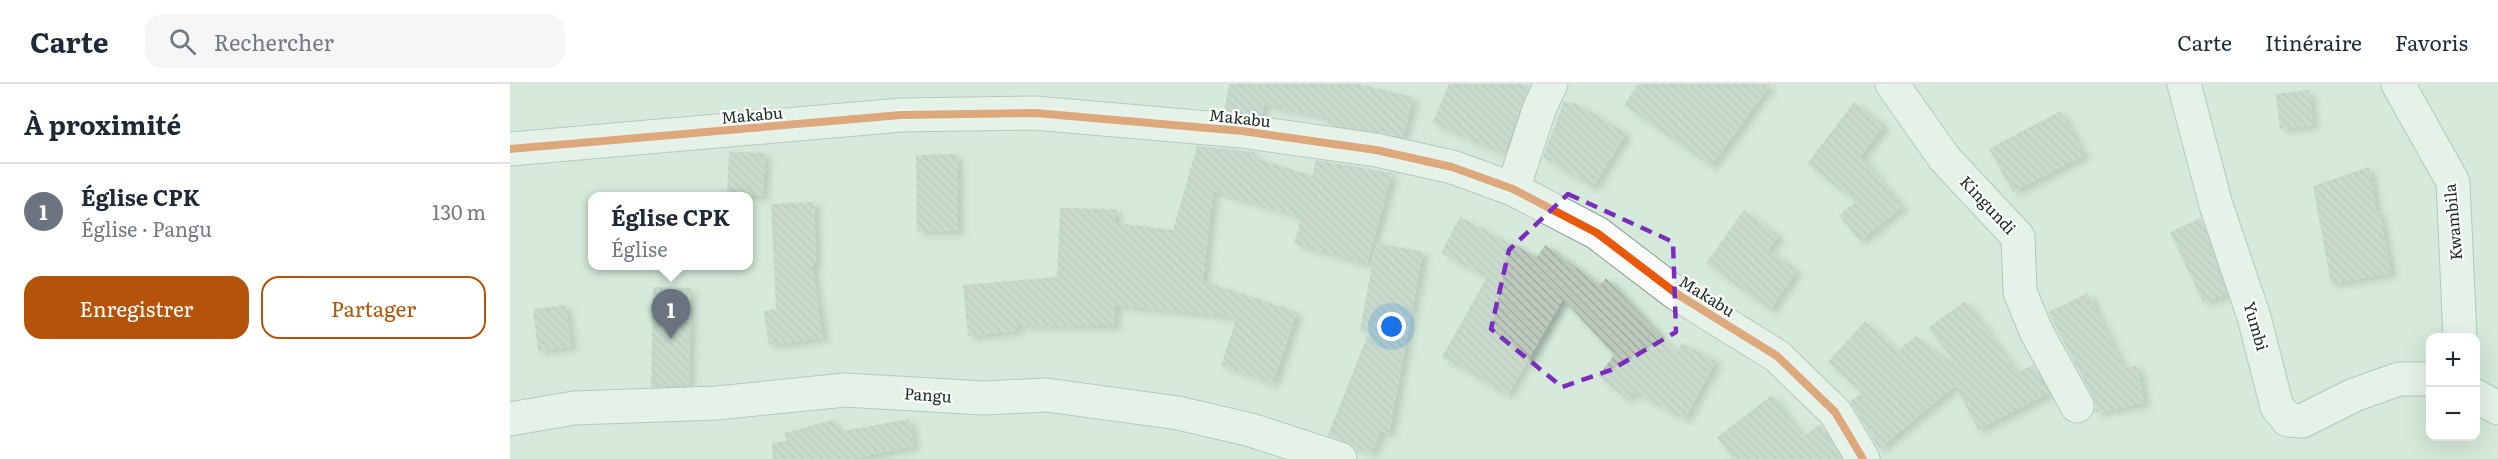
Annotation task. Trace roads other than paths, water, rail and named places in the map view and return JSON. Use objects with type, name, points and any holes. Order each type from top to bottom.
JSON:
[{"type":"street","points":[[1513,189],[1551,84]]},
{"type":"street","name":"Kingundi","points":[[1892,84],[1945,159],[2018,237],[2019,292],[2036,332],[2077,406]]},
{"type":"street","name":"Yumbi","points":[[2184,84],[2216,205],[2254,317],[2277,407],[2288,420],[2302,421],[2354,395],[2399,379],[2426,379]]},
{"type":"street","name":"Kwambila","points":[[2398,84],[2453,182],[2460,333]]},
{"type":"street","name":"Makabu","points":[[510,149],[901,115],[1035,113],[1242,130],[1376,150],[1452,167],[1513,189],[1597,233],[1677,294],[1777,356],[1835,412],[1863,459]]},
{"type":"street","name":"Pangu","points":[[510,419],[574,408],[717,403],[845,390],[982,398],[1047,396],[1178,413],[1251,430],[1340,459]]},
{"type":"street","points":[[2480,399],[2498,408]]},
{"type":"place","name":"Église CPK","points":[[671,339]]}]
